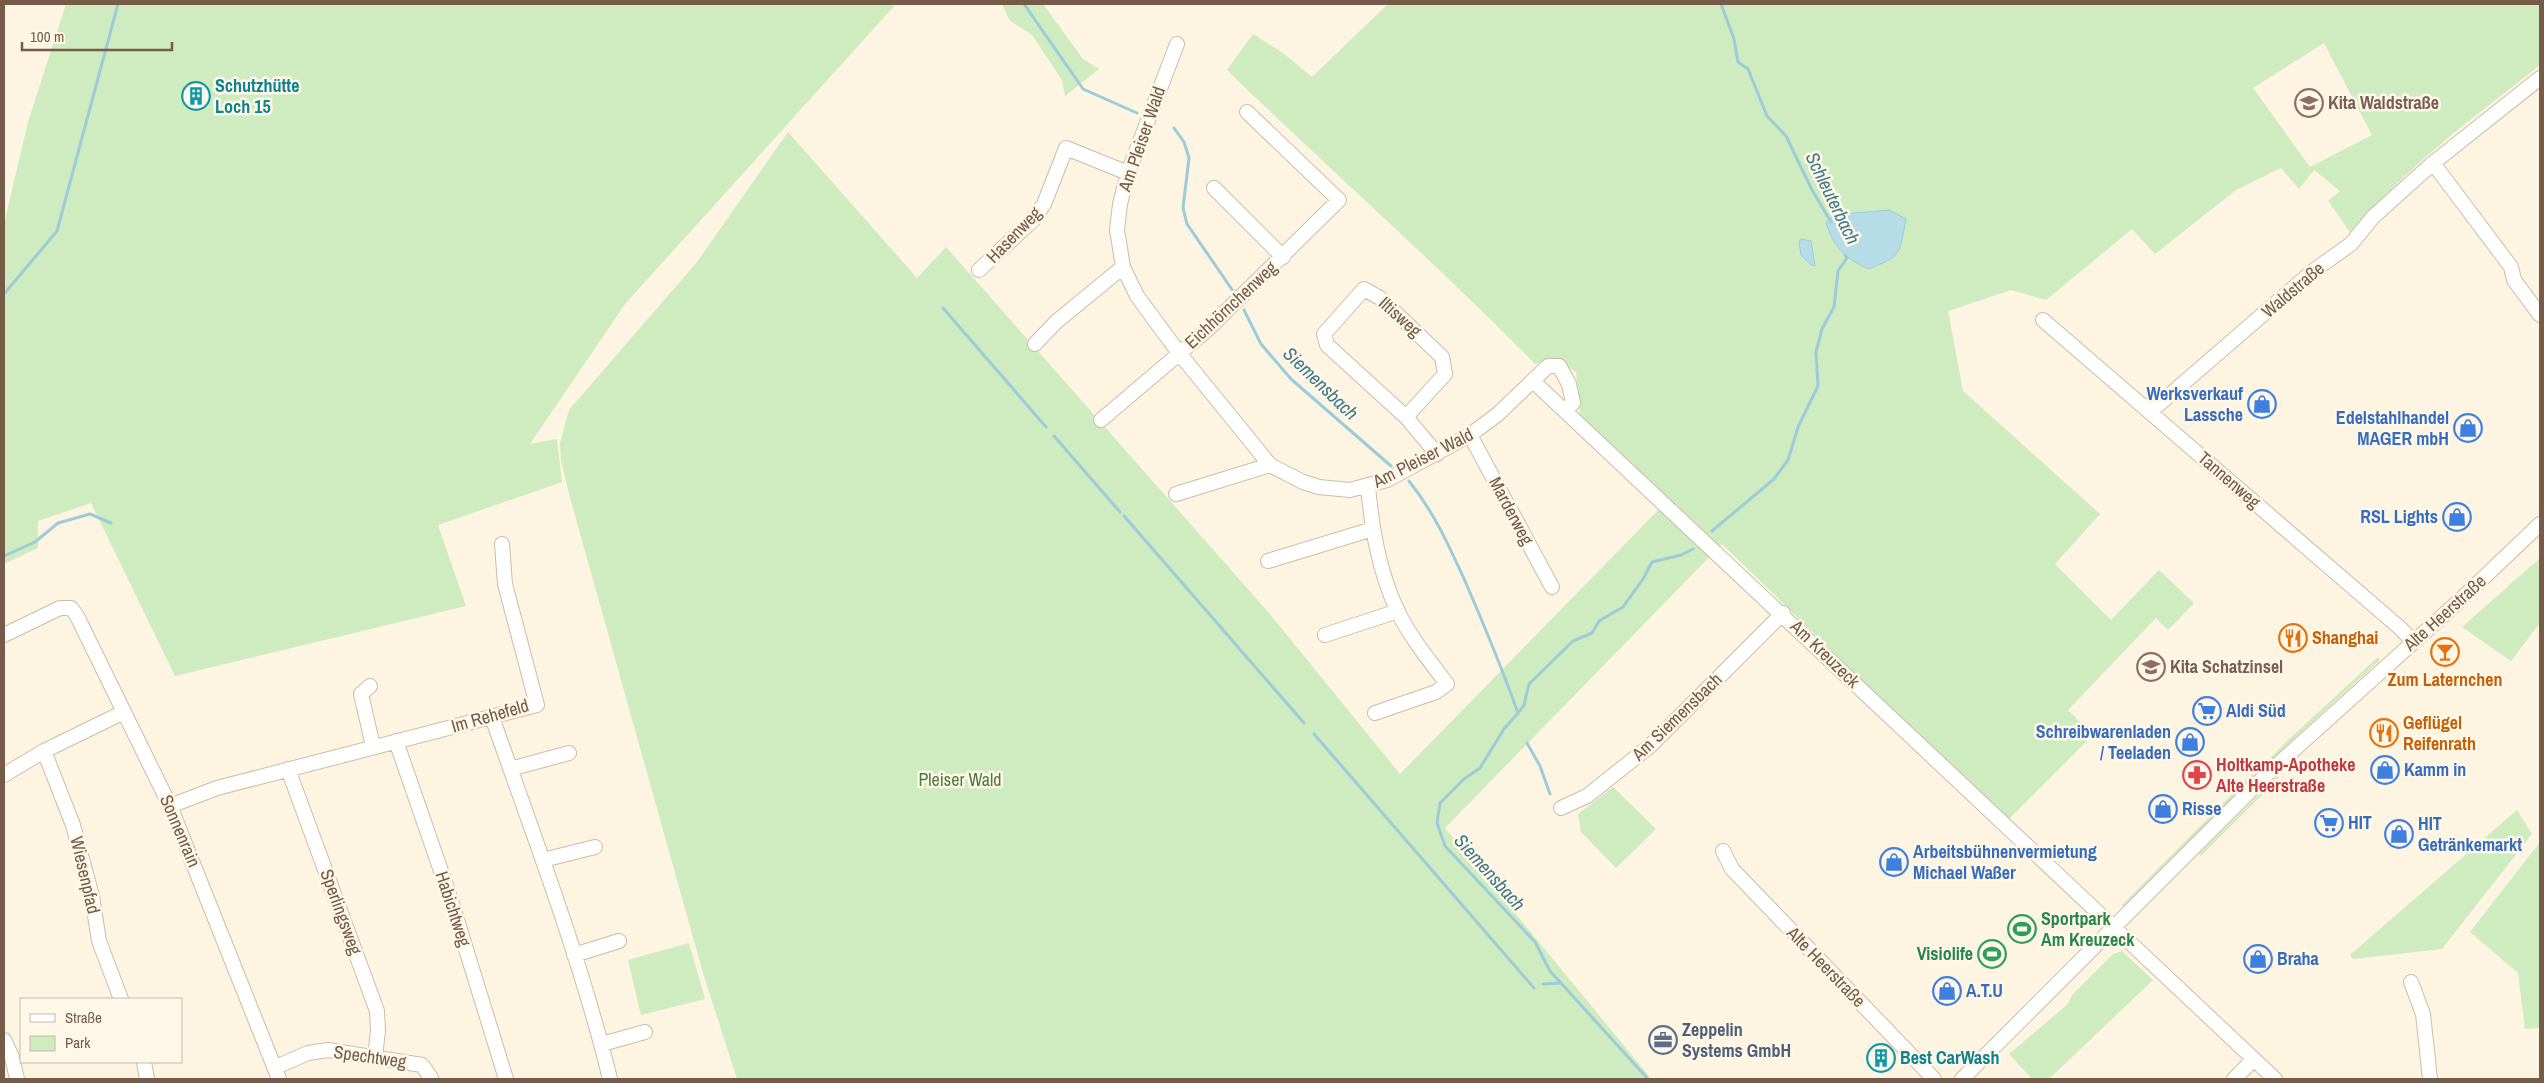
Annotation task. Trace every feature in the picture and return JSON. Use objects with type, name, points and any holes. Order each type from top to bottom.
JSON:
[{"type":"street","name":"Am Pleiser Wald","points":[[1177,44],[1128,173],[1120,204],[1117,230],[1123,267],[1137,296],[1178,353],[1270,465],[1303,482],[1320,487],[1350,490],[1387,480],[1470,436],[1534,382],[1548,366],[1559,366],[1566,375],[1573,403],[1565,410]]},
{"type":"street","name":"Waldstraße","points":[[2150,412],[2313,271],[2351,244],[2373,217],[2434,164],[2540,78]]},
{"type":"street","name":"Eichhörnchenweg","points":[[1178,353],[1207,330],[1339,200],[1247,112]]},
{"type":"street","name":"Hasenweg","points":[[979,270],[1033,220],[1044,204],[1066,148],[1128,173]]},
{"type":"street","points":[[2434,164],[2511,267],[2514,280],[2540,315]]},
{"type":"street","name":"Eichhörnchenweg","points":[[1214,188],[1283,257]]},
{"type":"street","points":[[1035,344],[1056,322],[1123,267]]},
{"type":"street","name":"Iltisweg","points":[[1406,417],[1445,374],[1442,357],[1380,298],[1364,289],[1324,334],[1327,345],[1406,417],[1437,454]]},
{"type":"street","name":"Tannenweg","points":[[2043,320],[2414,642]]},
{"type":"street","points":[[1101,420],[1178,353]]},
{"type":"street","name":"Am Kreuzeck","points":[[1534,382],[2275,1079]]},
{"type":"street","name":"Marderweg","points":[[1470,436],[1552,587]]},
{"type":"street","points":[[1176,494],[1270,465]]},
{"type":"street","points":[[1368,486],[1372,529],[1384,576],[1398,610],[1417,643],[1447,684],[1436,692],[1375,713]]},
{"type":"street","name":"Alte Heerstraße","points":[[1962,1079],[2267,774],[2504,560],[2540,524]]},
{"type":"street","points":[[1268,561],[1372,529]]},
{"type":"street","name":"Im Rehefeld","points":[[170,806],[217,788],[537,705],[505,584],[502,544]]},
{"type":"street","name":"Sonnenrain","points":[[4,635],[60,608],[71,608],[77,616],[170,806],[277,1073]]},
{"type":"street","points":[[1325,635],[1398,610]]},
{"type":"street","name":"Am Siemensbach","points":[[1561,808],[1587,796],[1650,746],[1782,614]]},
{"type":"street","points":[[370,686],[361,694],[373,746]]},
{"type":"street","points":[[4,775],[44,751],[124,712]]},
{"type":"street","points":[[492,717],[543,860],[574,955],[602,1044],[610,1079]]},
{"type":"street","name":"Habichtweg","points":[[396,741],[450,897],[506,1079]]},
{"type":"street","name":"Wiesenpfad","points":[[44,751],[73,825],[92,896],[99,941],[121,998]]},
{"type":"street","points":[[510,769],[569,753]]},
{"type":"street","name":"Sperlingsweg","points":[[288,769],[377,1011],[378,1031],[375,1056]]},
{"type":"street","points":[[543,860],[595,847]]},
{"type":"street","name":"Alte Heerstraße","points":[[1723,851],[1732,869],[1934,1079]]},
{"type":"street","points":[[574,955],[619,941]]},
{"type":"street","points":[[2411,982],[2423,1014],[2430,1079]]},
{"type":"street","points":[[602,1044],[645,1032]]},
{"type":"street","points":[[4,1040],[12,1058],[17,1079]]},
{"type":"street","name":"Spechtweg","points":[[277,1073],[308,1053],[328,1050],[422,1065],[431,1078]]},
{"type":"street","points":[[2234,1079],[2254,1059]]},
{"type":"street","points":[[144,1063],[147,1079]]},
{"type":"green space","points":[[66,4],[896,4],[625,304],[530,444],[557,439],[562,482],[438,525],[466,606],[175,676],[91,503],[38,521],[38,548],[4,564],[4,224],[28,122]]},
{"type":"green space","points":[[1002,4],[1043,4],[1083,59],[1099,69],[1065,96],[1062,80],[1032,35],[1010,21]]},
{"type":"green space","name":"Pleiser Wald","points":[[1388,4],[2540,4],[2540,65],[2416,165],[2393,187],[2352,235],[2328,201],[2340,191],[2314,170],[2299,189],[2281,168],[2236,190],[2155,254],[2132,229],[2046,300],[2011,290],[1948,311],[1963,391],[2100,514],[2055,564],[2111,620],[2159,570],[2194,603],[2168,630],[2156,618],[2068,710],[2093,735],[2007,821],[1722,544],[1445,828],[1649,1076],[1647,1079],[737,1079],[703,973],[569,494],[561,460],[560,443],[569,410],[697,262],[788,132],[917,278],[946,247],[1269,613],[1400,774],[1668,500],[1580,417],[1576,372],[1555,359],[1535,364],[1498,326],[1227,70],[1253,34],[1283,53],[1312,77]],"holes":[[[2324,43],[2372,135],[2310,167],[2253,88]],[[1889,210],[1868,269],[1867,213]]]},
{"type":"green space","points":[[2540,558],[2540,623],[2511,661],[2462,627]]},
{"type":"green space","points":[[2378,657],[2380,660],[2272,759],[2271,757],[2285,743]]},
{"type":"green space","points":[[2252,774],[2255,776],[2125,906],[2121,906]]},
{"type":"green space","points":[[2279,775],[2279,778],[2201,856],[2199,854]]},
{"type":"green space","points":[[1613,787],[1656,829],[1616,868],[1581,832],[1578,814]]},
{"type":"green space","points":[[2517,810],[2532,834],[2442,949],[2353,959],[2350,955]]},
{"type":"green space","points":[[2540,842],[2540,1028],[2525,1029],[2518,973],[2470,932]]},
{"type":"green space","points":[[689,943],[705,999],[641,1015],[628,960]]},
{"type":"green space","points":[[2122,951],[2153,980],[2049,1079],[2032,1079],[2009,1054],[2068,1004],[2072,995],[2113,954]]},
{"type":"water","points":[[1889,210],[1906,219],[1900,247],[1894,257],[1868,269],[1841,251],[1836,245],[1826,222],[1833,215]]},
{"type":"water","points":[[1801,239],[1811,241],[1815,266],[1811,265],[1801,255],[1799,242]]},
{"type":"waterway","points":[[4,294],[57,231],[118,4]]},
{"type":"waterway","name":"Siemensbach","points":[[1024,4],[1083,89],[1137,113]]},
{"type":"waterway","name":"Schleuterbach","points":[[1721,4],[1734,39],[1738,62],[1748,69],[1767,116],[1786,136],[1812,190],[1831,222]]},
{"type":"waterway","name":"Siemensbach","points":[[1174,128],[1184,142],[1189,158],[1183,208],[1187,224],[1233,291]]},
{"type":"waterway","name":"Schleuterbach","points":[[1712,531],[1774,479],[1788,460],[1798,427],[1818,386],[1816,352],[1822,329],[1834,307],[1838,271],[1847,258],[1845,255]]},
{"type":"waterway","points":[[943,308],[1046,427]]},
{"type":"waterway","name":"Siemensbach","points":[[1244,310],[1261,344],[1291,379],[1391,466]]},
{"type":"waterway","points":[[1054,436],[1120,512]]},
{"type":"waterway","name":"Siemensbach","points":[[1409,481],[1434,517],[1453,554],[1486,630],[1518,713],[1504,729],[1480,768],[1464,779],[1440,803],[1437,823],[1445,846],[1535,942],[1550,971],[1648,1079]]},
{"type":"waterway","points":[[4,556],[35,542],[58,523],[90,514],[111,523]]},
{"type":"waterway","points":[[1124,516],[1304,723]]},
{"type":"waterway","name":"Schleuterbach","points":[[1518,713],[1524,705],[1529,684],[1573,641],[1592,633],[1599,621],[1623,607],[1643,579],[1652,562],[1681,555],[1693,549]]},
{"type":"waterway","points":[[1314,734],[1534,988]]},
{"type":"waterway","points":[[1527,743],[1540,766],[1550,794]]},
{"type":"waterway","points":[[1543,984],[1561,983]]},
{"type":"place","name":"Schutzhütte Loch 15","points":[[196,96]]},
{"type":"place","name":"Kita Waldstraße","points":[[2309,103]]},
{"type":"place","name":"Werksverkauf Lassche","points":[[2262,404]]},
{"type":"place","name":"Edelstahlhandel MAGER mbH","points":[[2468,428]]},
{"type":"place","name":"RSL Lights","points":[[2457,517]]},
{"type":"place","name":"Shanghai","points":[[2293,638]]},
{"type":"place","name":"Zum Laternchen","points":[[2445,652]]},
{"type":"place","name":"Kita Schatzinsel","points":[[2151,667]]},
{"type":"place","name":"Aldi Süd","points":[[2207,711]]},
{"type":"place","name":"Geflügel Reifenrath","points":[[2384,733]]},
{"type":"place","name":"Schreibwarenladen / Teeladen","points":[[2190,742]]},
{"type":"place","name":"Kamm in","points":[[2385,770]]},
{"type":"place","name":"Holtkamp-Apotheke Alte Heerstraße","points":[[2197,775]]},
{"type":"place","name":"Risse","points":[[2163,809]]},
{"type":"place","name":"HIT","points":[[2329,823]]},
{"type":"place","name":"HIT Getränkemarkt","points":[[2399,834]]},
{"type":"place","name":"Arbeitsbühnenvermietung Michael Waßer","points":[[1894,862]]},
{"type":"place","name":"Sportpark Am Kreuzeck","points":[[2022,929]]},
{"type":"place","name":"Visiolife","points":[[1992,954]]},
{"type":"place","name":"Braha","points":[[2258,959]]},
{"type":"place","name":"A.T.U","points":[[1947,991]]},
{"type":"place","name":"Zeppelin Systems GmbH","points":[[1663,1040]]},
{"type":"place","name":"Best CarWash","points":[[1881,1058]]}]
